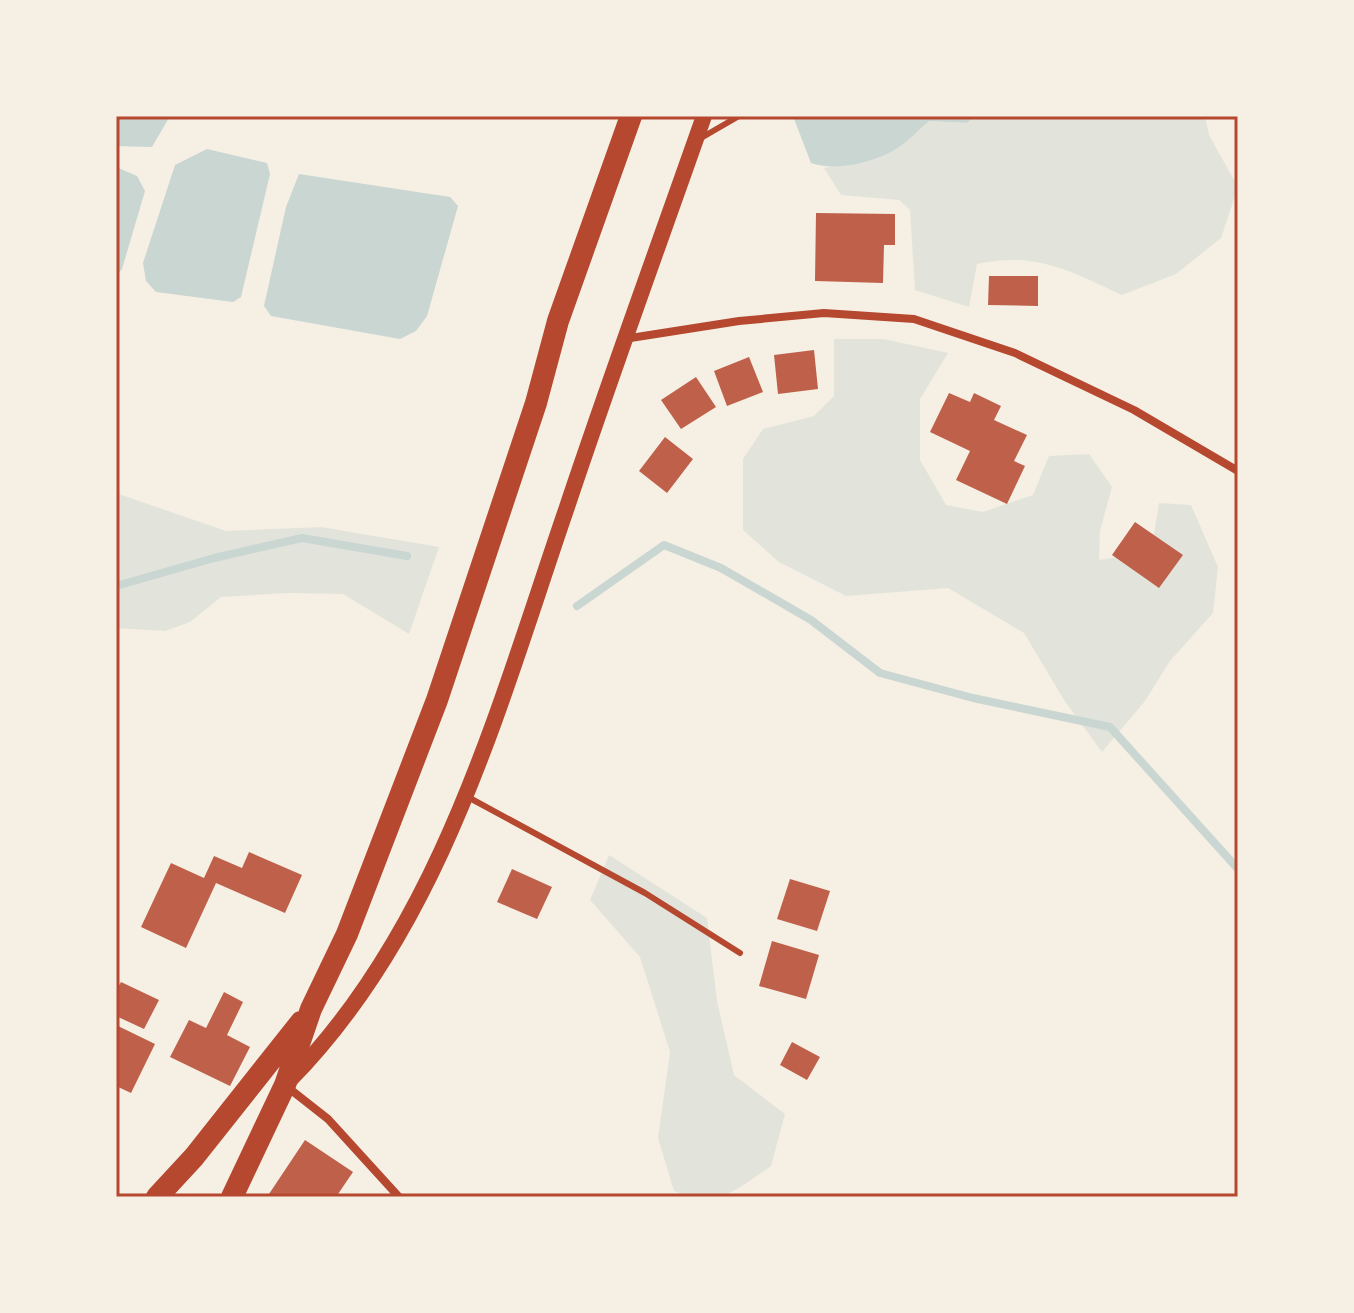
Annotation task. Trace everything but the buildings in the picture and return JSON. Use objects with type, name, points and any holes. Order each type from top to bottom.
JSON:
[{"type":"highway","points":[[232,1197],[285,1085],[311,1009],[347,934],[437,700],[536,403],[558,321],[631,116]]},
{"type":"highway","points":[[157,1197],[194,1157],[311,1009]]},
{"type":"main road","points":[[285,1085],[316,1053],[365,991],[428,881],[505,690],[624,339],[704,116]]},
{"type":"street","points":[[624,339],[739,321],[824,313],[914,319],[1015,353],[1134,410],[1238,471]]},
{"type":"street","points":[[285,1085],[328,1119],[399,1197]]},
{"type":"lane","points":[[695,142],[739,116]]},
{"type":"lane","points":[[465,795],[645,893],[740,953]]},
{"type":"shaded area","points":[[116,116],[170,116],[152,147],[116,146]]},
{"type":"shaded area","points":[[793,116],[974,116],[967,123],[929,121],[907,141],[868,161],[844,166],[821,166],[811,163]]},
{"type":"shaded area","points":[[974,116],[1205,116],[1209,135],[1238,187],[1221,238],[1176,274],[1122,295],[1069,271],[1017,260],[977,264],[969,307],[915,290],[910,210],[899,200],[841,195],[824,168],[877,158],[928,121],[967,123]]},
{"type":"shaded area","points":[[207,149],[267,163],[270,174],[241,297],[233,302],[156,292],[146,281],[143,263],[175,165]]},
{"type":"shaded area","points":[[116,167],[137,176],[145,191],[122,269],[116,276]]},
{"type":"shaded area","points":[[299,174],[450,197],[458,206],[427,316],[416,331],[400,339],[271,316],[264,306],[286,207]]},
{"type":"shaded area","points":[[834,339],[884,339],[948,353],[920,399],[920,460],[946,505],[983,512],[1033,495],[1049,456],[1089,454],[1112,487],[1100,531],[1099,560],[1151,552],[1159,503],[1191,505],[1218,567],[1213,613],[1170,661],[1145,701],[1102,752],[1064,700],[1024,633],[948,588],[846,596],[779,562],[743,530],[743,459],[763,429],[814,416],[834,396]]},
{"type":"shaded area","points":[[116,493],[226,531],[321,527],[439,547],[409,634],[343,594],[221,597],[190,622],[165,631],[116,628]]},
{"type":"shaded area","points":[[609,855],[707,918],[717,1001],[734,1075],[785,1114],[771,1166],[726,1194],[704,1198],[674,1191],[658,1138],[670,1052],[640,957],[590,900]]},
{"type":"waterway","points":[[116,586],[214,558],[302,538],[407,556]]},
{"type":"waterway","points":[[577,606],[664,545],[721,568],[811,620],[880,673],[973,698],[1110,727],[1238,869]]}]
